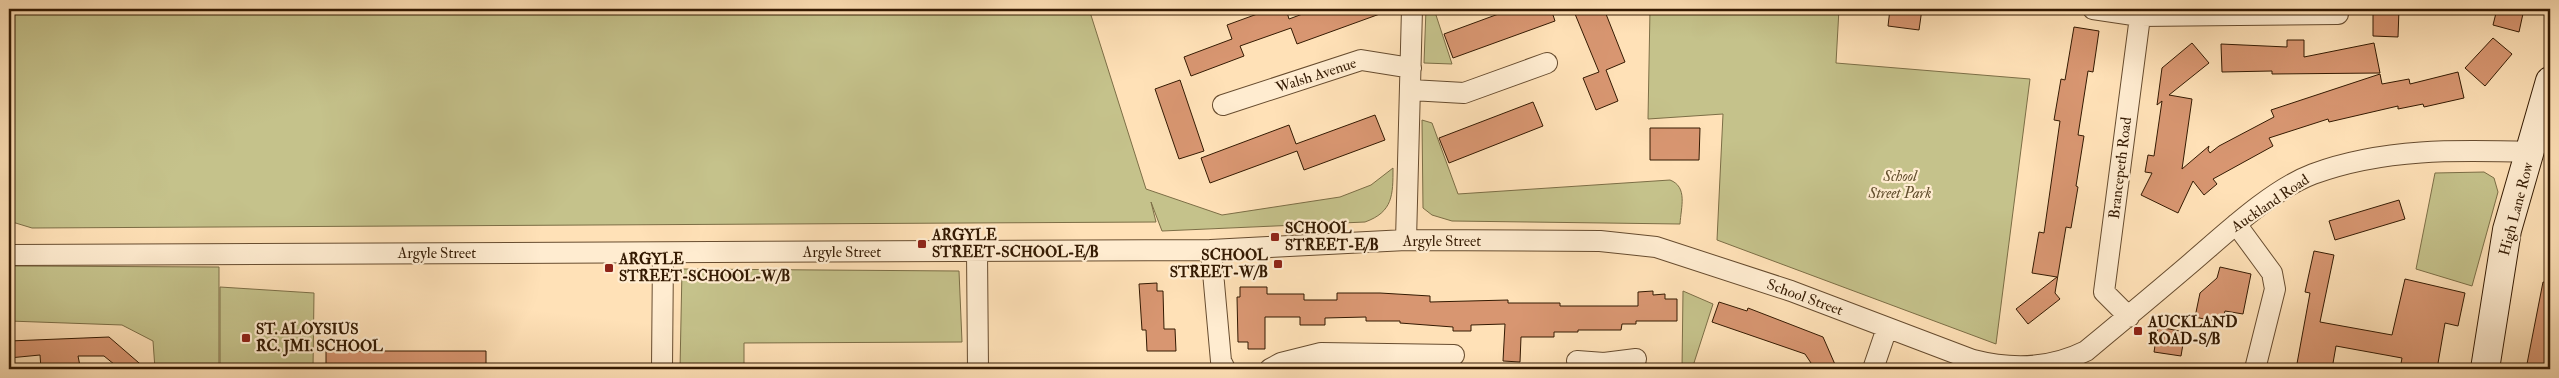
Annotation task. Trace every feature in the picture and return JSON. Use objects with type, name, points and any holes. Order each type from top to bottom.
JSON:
[{"type":"street","points":[[1406,240],[1412,9]]},
{"type":"street","points":[[2093,9],[2140,12],[2338,14]]},
{"type":"street","name":"Brancepeth Road","points":[[2129,317],[2104,292],[2140,12]]},
{"type":"street","name":"Walsh Avenue","points":[[1223,105],[1361,60],[1411,68]]},
{"type":"street","points":[[1411,90],[1464,93],[1547,62]]},
{"type":"street","name":"High Lane Row","points":[[2486,369],[2507,230],[2550,81]]},
{"type":"street","name":"Auckland Road","points":[[2104,336],[2129,317],[2236,224],[2274,196],[2311,175],[2343,164],[2392,154],[2455,150],[2531,152]]},
{"type":"street","points":[[2236,224],[2272,273],[2274,289],[2255,369]]},
{"type":"street","name":"Argyle Street","points":[[9,255],[1211,250],[1406,240],[1494,241]]},
{"type":"street","name":"School Street","points":[[1494,241],[1600,241],[1656,247],[1791,291],[1973,360],[1997,366],[2044,365],[2066,361],[2086,351],[2104,336]]},
{"type":"street","points":[[1211,250],[1221,361],[1226,369]]},
{"type":"street","points":[[977,251],[978,369]]},
{"type":"street","points":[[662,369],[663,253]]},
{"type":"street","points":[[1873,369],[1887,328]]},
{"type":"street","points":[[1270,369],[1280,363],[1321,353],[1377,362],[1454,355]]},
{"type":"street","points":[[1577,361],[1604,366],[1636,360]]},
{"type":"green space","points":[[9,9],[1089,9],[1146,189],[1222,215],[1340,197],[1371,185],[1393,168],[1392,194],[1386,208],[1374,218],[1365,222],[1162,231],[1151,202],[1156,222],[32,228],[9,221]]},
{"type":"green space","points":[[1426,9],[1434,9],[1452,64],[1424,63]]},
{"type":"green space","name":"School Street Park","points":[[1650,9],[1839,9],[1836,63],[2030,79],[1996,344],[1717,240],[1723,114],[1648,119]]},
{"type":"green space","points":[[1422,120],[1432,123],[1458,194],[1670,180],[1676,183],[1681,193],[1680,224],[1452,221],[1432,215],[1423,208]]},
{"type":"green space","points":[[2484,172],[2494,178],[2498,192],[2472,286],[2416,269],[2435,173]]},
{"type":"green space","points":[[9,266],[219,267],[219,369],[155,369],[153,341],[122,325],[9,321]]},
{"type":"green space","points":[[682,269],[959,271],[962,342],[744,343],[744,369],[680,369]]},
{"type":"green space","points":[[220,287],[314,293],[313,369],[220,369]]},
{"type":"green space","points":[[1683,291],[1713,304],[1692,369],[1682,369]]},
{"type":"building","points":[[1271,9],[1286,9],[1289,19],[1316,9],[1388,9],[1388,11],[1297,44],[1291,28],[1240,46],[1244,56],[1191,76],[1184,57],[1232,39],[1227,25]]},
{"type":"building","points":[[1512,9],[1551,9],[1555,21],[1453,58],[1444,34]]},
{"type":"building","points":[[1589,9],[1604,9],[1625,62],[1606,70],[1618,101],[1596,110],[1583,78],[1599,72],[1575,14]]},
{"type":"building","points":[[1890,9],[1922,9],[1919,30],[1888,26]]},
{"type":"building","points":[[2373,9],[2399,9],[2398,37],[2373,36]]},
{"type":"building","points":[[2497,9],[2524,9],[2519,32],[2493,25]]},
{"type":"building","points":[[2074,27],[2099,31],[2093,72],[2088,71],[2078,135],[2084,136],[2076,186],[2078,187],[2071,228],[2066,227],[2055,293],[2060,299],[2028,324],[2016,309],[2057,277],[2032,273],[2039,232],[2044,233],[2060,121],[2054,120],[2061,79],[2065,80]]},
{"type":"building","points":[[2493,38],[2512,54],[2485,86],[2465,68]]},
{"type":"building","points":[[2287,40],[2304,40],[2304,57],[2374,43],[2380,73],[2272,74],[2272,71],[2222,72],[2221,44],[2287,47]]},
{"type":"building","points":[[2192,43],[2209,63],[2169,95],[2192,99],[2182,169],[2209,146],[2208,150],[2210,153],[2219,146],[2274,117],[2271,110],[2380,74],[2382,84],[2409,79],[2410,84],[2458,72],[2464,98],[2424,107],[2423,104],[2398,109],[2398,106],[2329,122],[2328,119],[2269,138],[2273,146],[2213,179],[2217,184],[2204,195],[2193,181],[2178,213],[2141,195],[2152,173],[2145,172],[2148,155],[2154,156],[2162,101],[2157,105],[2162,68]]},
{"type":"building","points":[[1180,80],[1204,151],[1179,159],[1155,89]]},
{"type":"building","points":[[1533,102],[1543,126],[1449,163],[1439,138]]},
{"type":"building","points":[[1375,115],[1385,140],[1304,170],[1297,151],[1210,183],[1201,158],[1289,125],[1296,144]]},
{"type":"building","points":[[1650,128],[1700,128],[1699,160],[1650,160]]},
{"type":"building","points":[[2399,200],[2405,219],[2335,240],[2329,221]]},
{"type":"building","points":[[2314,251],[2334,255],[2320,322],[2392,335],[2405,279],[2465,293],[2458,326],[2445,323],[2437,369],[2400,369],[2402,358],[2336,346],[2332,369],[2296,369],[2310,293],[2305,292]]},
{"type":"building","points":[[2220,267],[2251,274],[2243,314],[2225,311],[2222,323],[2195,317],[2200,293],[2217,278]]},
{"type":"building","points":[[2543,282],[2550,283],[2550,369],[2526,369]]},
{"type":"building","points":[[1157,283],[1157,291],[1163,291],[1164,329],[1175,329],[1176,351],[1147,351],[1146,330],[1142,330],[1139,284]]},
{"type":"building","points":[[1240,287],[1267,287],[1267,294],[1304,294],[1304,300],[1337,300],[1337,293],[1380,293],[1430,296],[1430,302],[1508,300],[1508,303],[1560,303],[1560,306],[1638,306],[1638,292],[1653,291],[1653,295],[1665,294],[1665,299],[1677,299],[1677,321],[1636,321],[1636,324],[1622,324],[1621,330],[1578,330],[1578,332],[1554,332],[1554,337],[1521,337],[1520,362],[1503,361],[1505,324],[1471,325],[1471,331],[1453,331],[1453,327],[1400,323],[1400,321],[1366,321],[1366,317],[1325,318],[1325,325],[1300,325],[1300,317],[1265,317],[1265,349],[1248,349],[1248,342],[1238,342],[1237,297],[1240,297]]},
{"type":"building","points":[[1719,302],[1747,311],[1748,308],[1823,337],[1837,369],[1815,369],[1805,354],[1712,322]]},
{"type":"building","points":[[2158,327],[2185,332],[2181,356],[2154,352]]},
{"type":"building","points":[[109,337],[146,369],[120,369],[104,356],[78,356],[80,366],[49,369],[41,369],[40,355],[9,358],[9,341]]},
{"type":"building","points":[[326,351],[486,351],[486,369],[326,369]]},
{"type":"place","name":"SCHOOL STREET-E/B","points":[[1275,237]]},
{"type":"place","name":"ARGYLE STREET-SCHOOL-E/B","points":[[922,244]]},
{"type":"place","name":"SCHOOL STREET-W/B","points":[[1278,264]]},
{"type":"place","name":"ARGYLE STREET-SCHOOL-W/B","points":[[609,268]]},
{"type":"place","name":"AUCKLAND ROAD-S/B","points":[[2138,331]]},
{"type":"place","name":"ST. ALOYSIUS RC. JMI. SCHOOL","points":[[246,338]]}]
